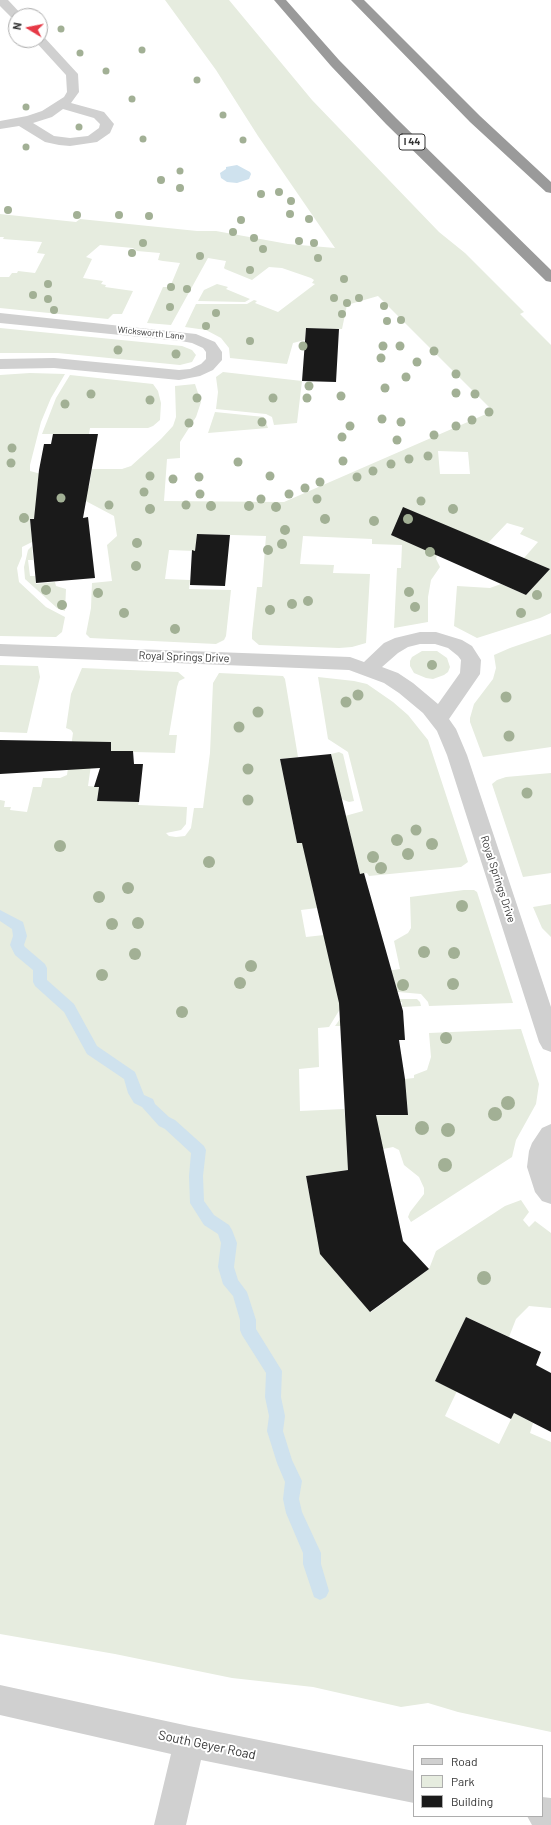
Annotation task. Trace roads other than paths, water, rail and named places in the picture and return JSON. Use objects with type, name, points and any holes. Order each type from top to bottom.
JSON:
[{"type":"highway","name":"I 44","points":[[280,0],[335,63],[391,121],[551,278]]},
{"type":"highway","points":[[357,0],[459,103],[551,189]]},
{"type":"street","points":[[1,0],[9,8]]},
{"type":"street","points":[[0,125],[22,122],[47,114],[69,99],[73,92],[72,74],[48,48]]},
{"type":"street","points":[[22,122],[50,139],[59,141],[70,142],[92,139],[105,130],[107,124],[99,115],[62,104]]},
{"type":"street","name":"Wicksworth Lane","points":[[0,318],[196,338],[209,345],[214,352],[214,360],[207,367],[194,373],[180,375],[54,363],[0,364]]},
{"type":"street","points":[[368,669],[391,648],[402,642],[420,638],[436,638],[455,644],[465,651],[471,660],[470,674],[438,719]]},
{"type":"street","name":"Royal Springs Drive","points":[[0,650],[350,664],[391,678],[406,688],[430,708],[446,729],[457,755],[551,1042]]},
{"type":"street","points":[[551,1135],[541,1151],[539,1168],[544,1184],[551,1194]]},
{"type":"street","name":"South Geyer Road","points":[[0,1700],[189,1742],[413,1787]]},
{"type":"street","points":[[170,1825],[189,1742]]},
{"type":"water","points":[[237,165],[250,172],[251,174],[249,179],[237,183],[227,182],[221,178],[220,173],[226,169],[226,167]]},
{"type":"waterway","points":[[0,915],[18,926],[20,936],[17,945],[20,951],[40,968],[40,982],[53,992],[69,1008],[92,1050],[130,1076],[135,1093],[139,1099],[148,1103],[149,1107],[164,1122],[170,1124],[199,1150],[196,1176],[197,1203],[209,1220],[224,1230],[229,1243],[226,1267],[231,1284],[239,1292],[248,1320],[248,1330],[254,1342],[274,1371],[273,1397],[277,1416],[275,1431],[285,1463],[294,1481],[291,1499],[294,1513],[312,1553],[312,1564],[320,1591]]}]
